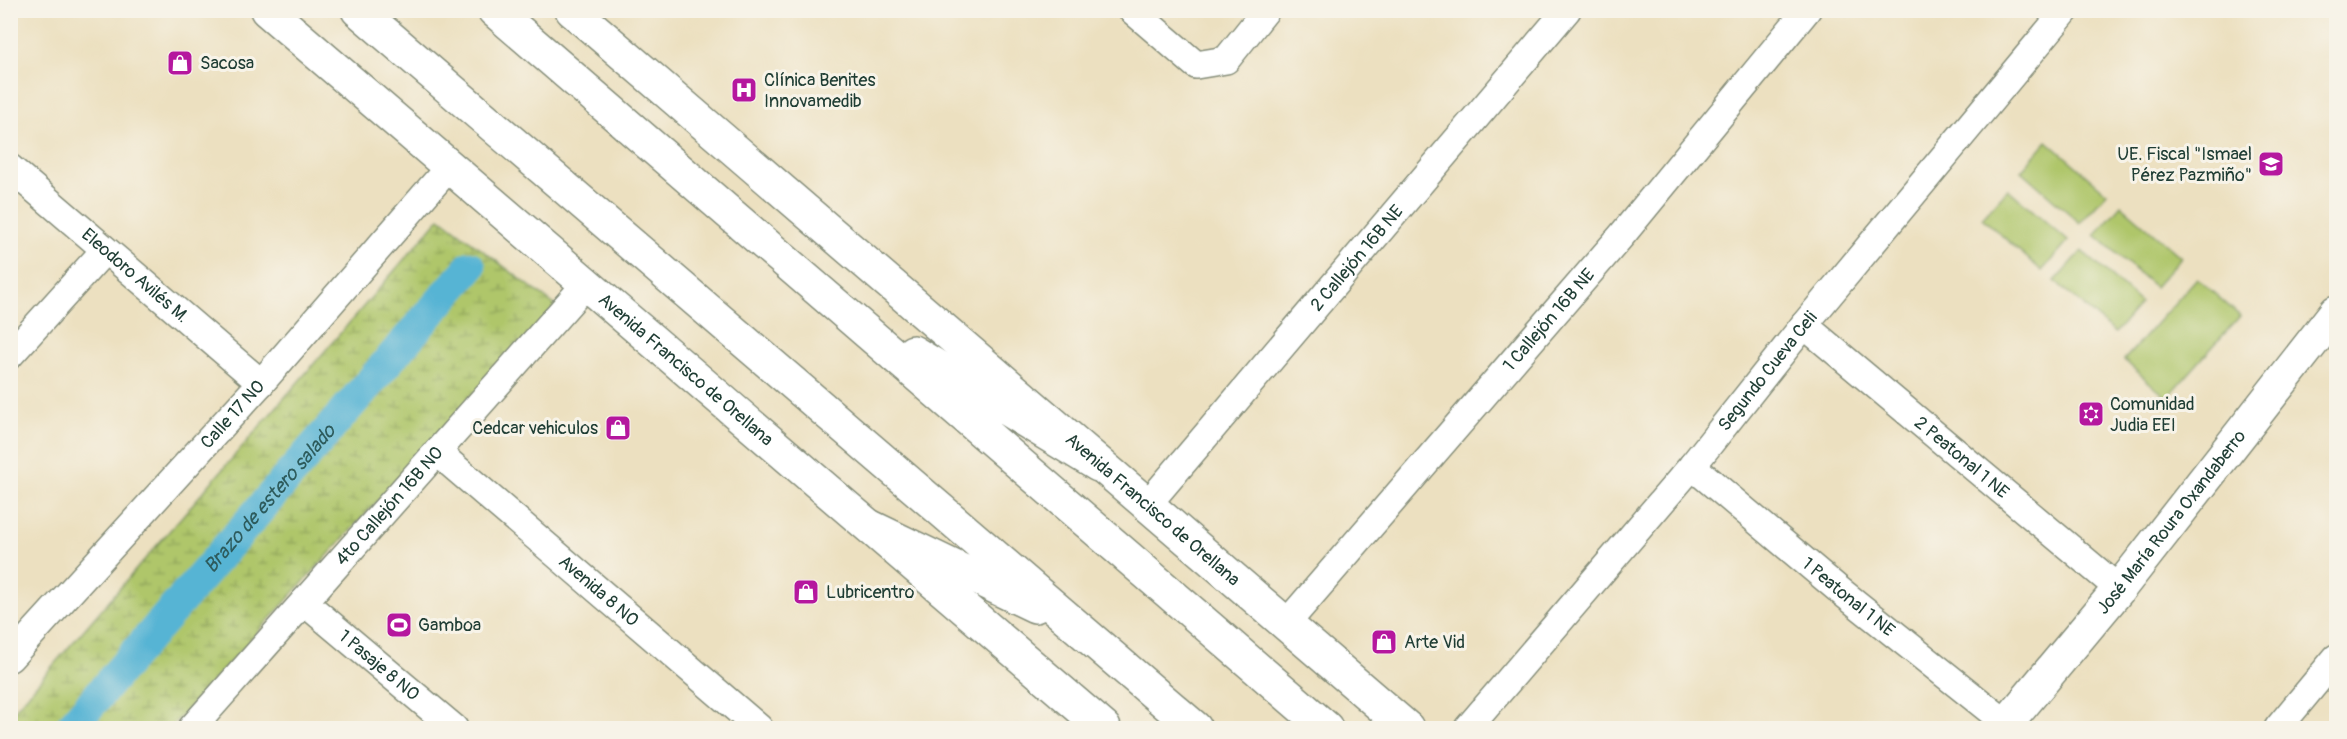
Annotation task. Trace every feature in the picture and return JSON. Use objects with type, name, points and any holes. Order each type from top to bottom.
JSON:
[{"type":"main road","name":"Avenida Francisco de Orellana","points":[[267,10],[1104,729]]},
{"type":"main road","points":[[358,10],[1195,729]]},
{"type":"main road","points":[[494,10],[1326,729]]},
{"type":"main road","name":"Avenida Francisco de Orellana","points":[[584,14],[1098,465],[1407,729]]},
{"type":"main road","points":[[828,300],[1098,465]]},
{"type":"main road","name":"José María Roura Oxandaberro","points":[[2005,726],[2119,589],[2337,312]]},
{"type":"main road","points":[[869,526],[1075,626]]},
{"type":"street","points":[[1132,10],[1196,65],[1226,60],[1266,10]]},
{"type":"street","name":"2 Callejón 16B NE","points":[[1147,505],[1567,10]]},
{"type":"street","name":"1 Callejón 16B NE","points":[[1286,624],[1622,235],[1807,10]]},
{"type":"street","name":"Segundo Cueva Celi","points":[[1468,729],[1692,466],[1804,325],[2066,10]]},
{"type":"street","name":"Calle 17 NO","points":[[10,658],[261,383],[450,166]]},
{"type":"street","name":"Eleodoro Avilés M.","points":[[10,168],[261,383]]},
{"type":"street","points":[[10,355],[105,250]]},
{"type":"street","name":"4to Callejón 16B NO","points":[[192,729],[587,283]]},
{"type":"street","name":"2 Peatonal 1 NE","points":[[1804,325],[2119,589]]},
{"type":"street","name":"Avenida 8 NO","points":[[438,452],[759,729]]},
{"type":"street","name":"1 Peatonal 1 NE","points":[[1692,466],[2005,726]]},
{"type":"street","name":"1 Pasaje 8 NO","points":[[304,602],[454,729]]},
{"type":"street","points":[[2278,729],[2337,658]]},
{"type":"green space","points":[[2047,141],[2107,193],[2080,223],[2021,171]]},
{"type":"green space","points":[[2008,189],[2068,241],[2042,271],[1982,218]]},
{"type":"green space","points":[[2121,205],[2181,257],[2155,287],[2095,235]]},
{"type":"green space","points":[[440,218],[556,306],[170,728],[11,728],[11,714]]},
{"type":"green space","points":[[2082,251],[2141,303],[2115,333],[2055,281]]},
{"type":"green space","points":[[2197,278],[2240,316],[2167,398],[2124,360]]},
{"type":"waterway","name":"Brazo de estero salado","points":[[70,728],[470,267]]},
{"type":"place","name":"Sacosa","points":[[180,63]]},
{"type":"place","name":"Clínica Benites Innovamedib","points":[[744,90]]},
{"type":"place","name":"UE. Fiscal \"Ismael Pérez Pazmiño\"","points":[[2271,164]]},
{"type":"place","name":"Comunidad Judia EEI","points":[[2091,414]]},
{"type":"place","name":"Cedcar vehiculos","points":[[618,428]]},
{"type":"place","name":"Lubricentro","points":[[806,592]]},
{"type":"place","name":"Gamboa","points":[[399,625]]},
{"type":"place","name":"Arte Vid","points":[[1384,642]]}]
